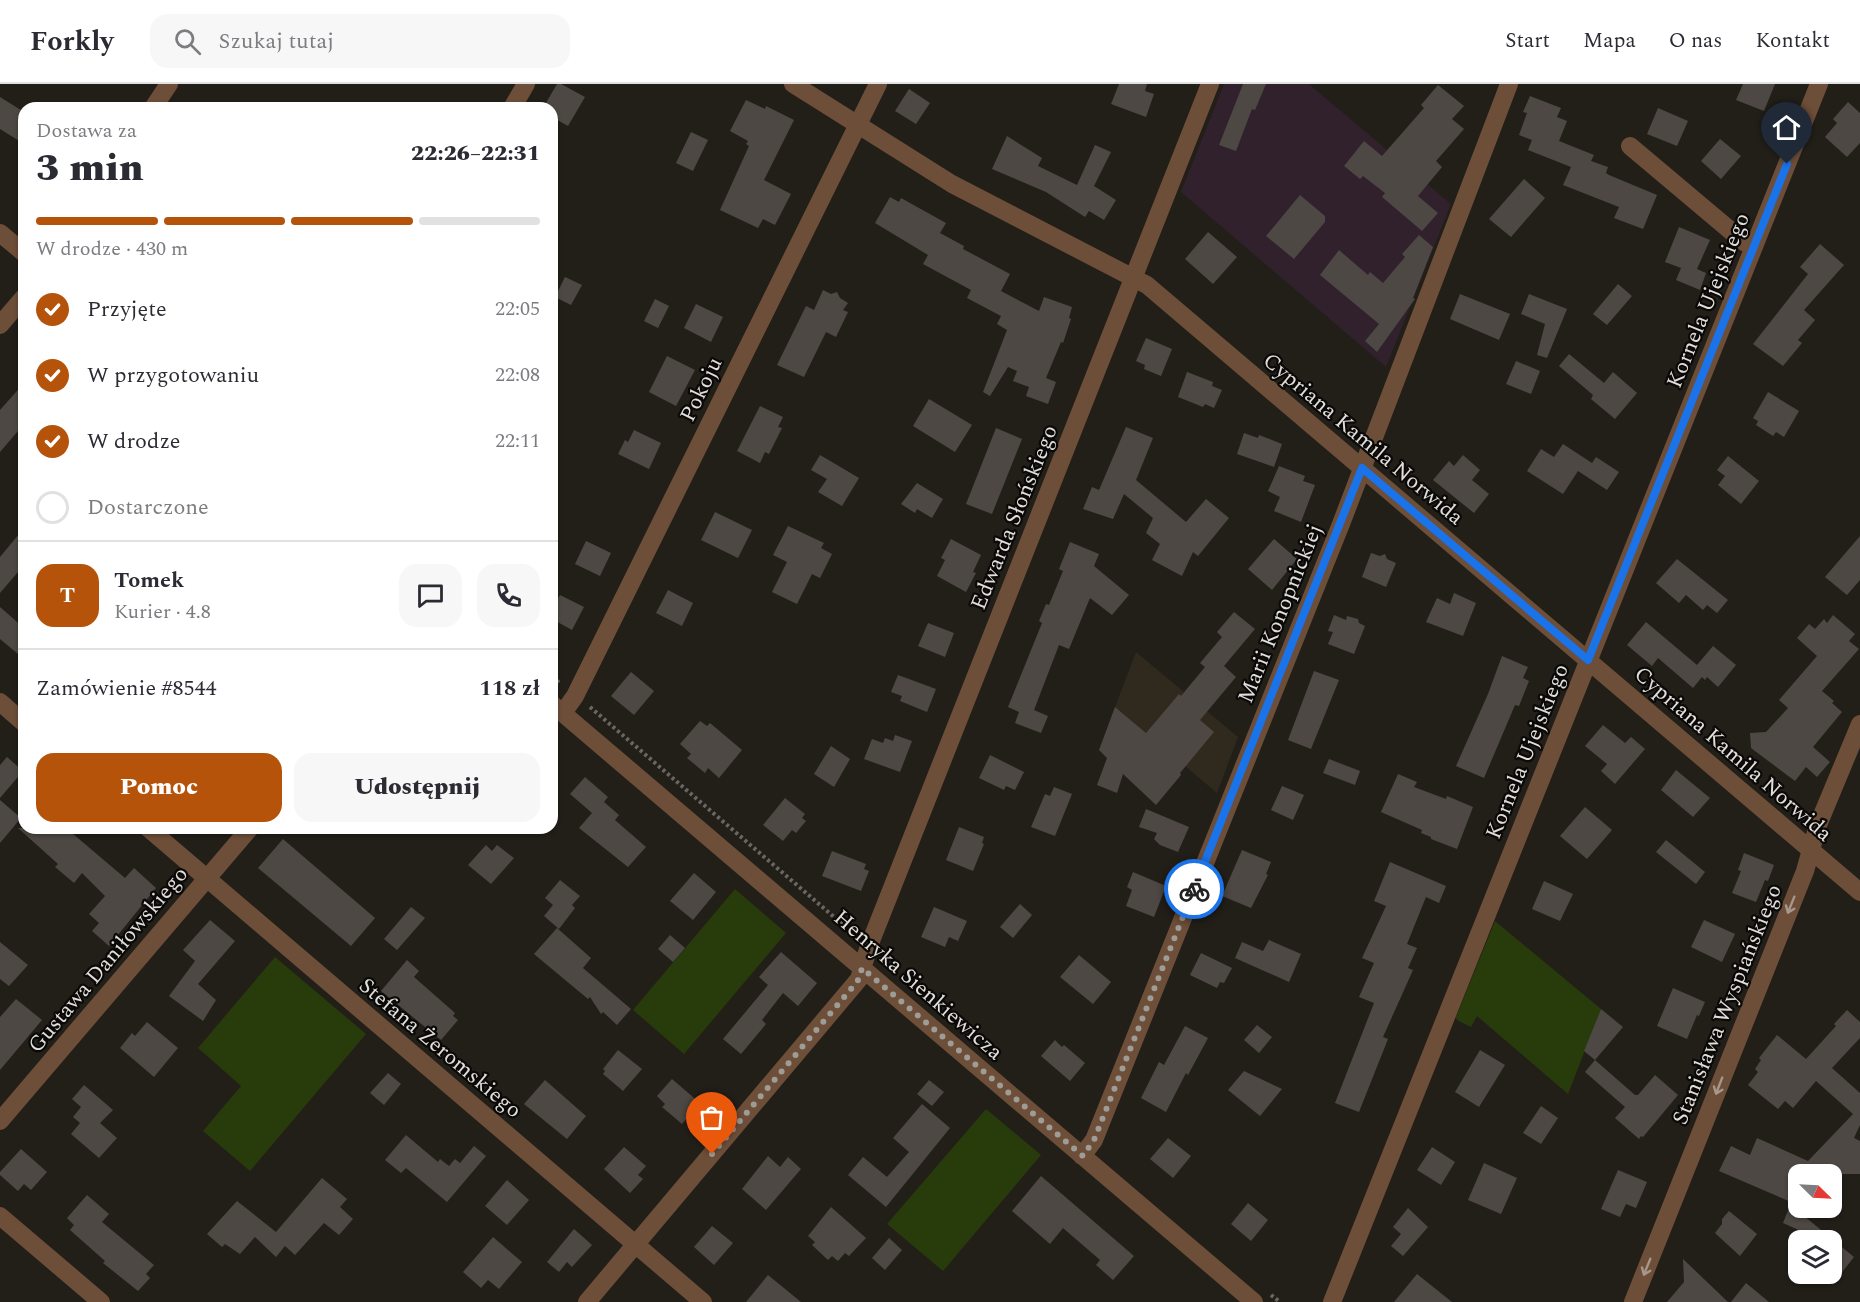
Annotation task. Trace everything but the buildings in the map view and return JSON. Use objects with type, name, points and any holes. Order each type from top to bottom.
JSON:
[{"type":"street","points":[[157,102],[169,84]]},
{"type":"street","points":[[516,102],[526,84]]},
{"type":"street","name":"Cypriana Kamila Norwida","points":[[793,84],[952,184],[1133,277],[1163,298],[1860,892]]},
{"type":"street","name":"Pokoju","points":[[558,708],[575,696],[878,84]]},
{"type":"street","name":"Edwarda Słońskiego","points":[[587,1302],[859,979],[869,946],[1210,84]]},
{"type":"street","name":"Marii Konopnickiej","points":[[1083,1156],[1094,1140],[1362,468],[1509,84]]},
{"type":"street","name":"Kornela Ujejskiego","points":[[1332,1302],[1819,84]]},
{"type":"street","points":[[1629,146],[1744,242],[1754,247]]},
{"type":"street","points":[[0,233],[18,248]]},
{"type":"street","points":[[0,325],[18,304]]},
{"type":"street","points":[[0,702],[18,718]]},
{"type":"street","name":"Henryka Sienkiewicza","points":[[558,708],[1254,1302]]},
{"type":"street","name":"Stanisława Wyspiańskiego","points":[[1633,1302],[1805,870],[1810,849],[1860,724]]},
{"type":"street","name":"Stefana Żeromskiego","points":[[155,834],[703,1302]]},
{"type":"street","name":"Gustawa Daniłowskiego","points":[[0,1122],[245,834]]},
{"type":"street","points":[[0,1215],[101,1302]]},
{"type":"path","points":[[584,704],[596,710],[859,938]]},
{"type":"shaded area","points":[[1224,84],[1309,84],[1451,204],[1386,367],[1181,192]]},
{"type":"shaded area","points":[[1136,652],[1238,737],[1217,793],[1115,707]]},
{"type":"green space","points":[[735,889],[786,933],[684,1054],[633,1010]]},
{"type":"green space","points":[[1495,921],[1601,1009],[1568,1094],[1477,1016],[1471,1027],[1457,1020],[1456,1017]]},
{"type":"green space","points":[[275,957],[366,1034],[250,1171],[203,1131],[241,1086],[198,1048]]},
{"type":"green space","points":[[986,1109],[1041,1155],[943,1271],[887,1224]]},
{"type":"way so far","points":[[712,1154],[851,989],[859,979],[862,968],[1083,1156],[1094,1140],[1194,889]]},
{"type":"route","points":[[1194,889],[1362,468],[1588,660],[1787,164]]}]
